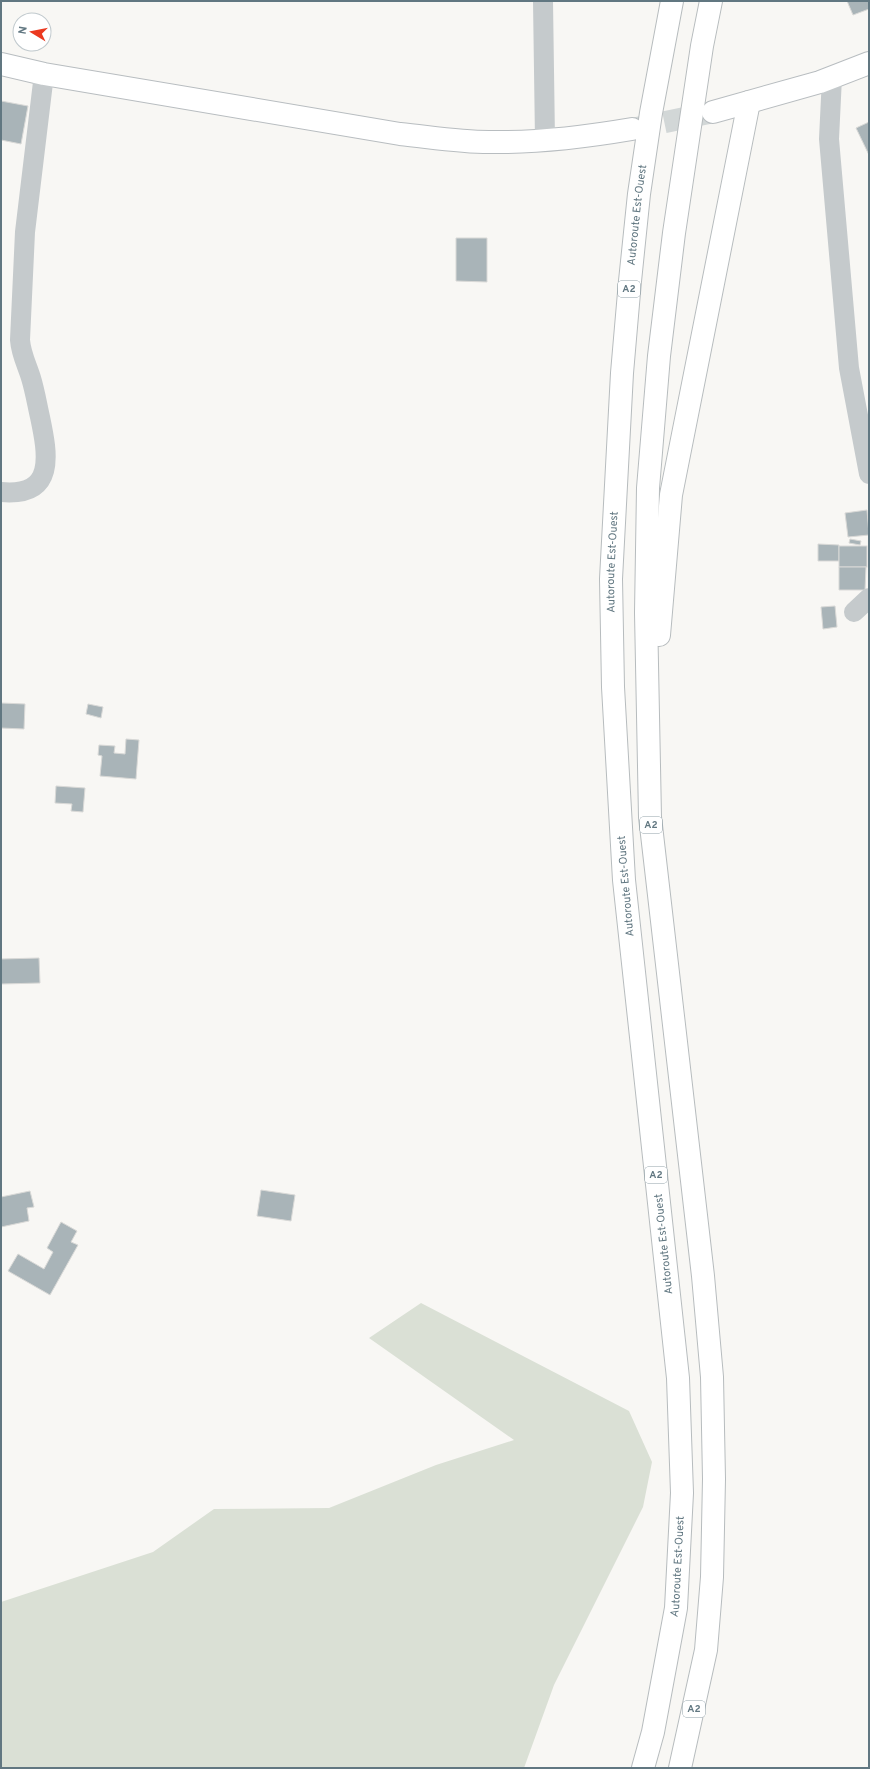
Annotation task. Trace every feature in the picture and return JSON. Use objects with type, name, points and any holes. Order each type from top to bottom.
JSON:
[{"type":"main road","name":"Autoroute Est-Ouest","points":[[643,1768],[653,1732],[676,1608],[682,1493],[678,1378],[624,880],[613,687],[611,579],[622,380],[639,194],[651,113],[672,1]]},
{"type":"main road","name":"A2","points":[[680,1768],[706,1650],[712,1577],[714,1479],[712,1377],[703,1276],[650,817],[650,748],[646,613],[648,496],[658,371],[684,162],[702,46],[711,1]]},
{"type":"main road","points":[[713,112],[832,77],[869,63]]},
{"type":"main road","points":[[1,64],[44,74],[400,134],[489,142],[578,138],[632,129]]},
{"type":"main road","points":[[650,748],[672,495],[749,102]]},
{"type":"street","points":[[543,1],[545,140]]},
{"type":"street","points":[[1,492],[13,493],[26,490],[37,484],[45,473],[47,455],[32,380],[23,356],[20,340],[26,219],[44,74]]},
{"type":"street","points":[[832,77],[829,139],[849,368],[869,474]]},
{"type":"street","points":[[854,612],[869,598]]},
{"type":"shaded area","points":[[421,1303],[629,1411],[652,1462],[643,1507],[554,1685],[524,1768],[1,1768],[1,1602],[153,1552],[214,1509],[329,1508],[436,1465],[514,1440],[369,1338]]},
{"type":"building","points":[[847,1],[869,1],[869,9],[853,15]]},
{"type":"building","points":[[1,101],[28,106],[21,144],[1,140]]},
{"type":"building","points":[[869,122],[869,155],[856,128]]},
{"type":"building","points":[[456,238],[487,238],[487,282],[456,281]]},
{"type":"building","points":[[867,510],[869,535],[848,537],[845,513]]},
{"type":"building","points":[[850,539],[861,541],[860,545],[849,543]]},
{"type":"building","points":[[818,544],[839,545],[839,561],[818,561]]},
{"type":"building","points":[[839,546],[867,546],[867,567],[839,567]]},
{"type":"building","points":[[839,567],[866,567],[865,590],[839,590]]},
{"type":"building","points":[[835,606],[837,627],[823,629],[821,607]]},
{"type":"building","points":[[1,703],[25,704],[24,729],[1,728]]},
{"type":"building","points":[[88,704],[103,707],[101,718],[86,714]]},
{"type":"building","points":[[126,739],[139,740],[136,779],[100,776],[102,756],[98,755],[99,745],[115,746],[114,753],[125,754]]},
{"type":"building","points":[[56,786],[85,788],[83,812],[71,811],[72,804],[55,803]]},
{"type":"building","points":[[39,958],[40,983],[1,984],[1,959]]},
{"type":"building","points":[[261,1190],[295,1195],[291,1221],[257,1216]]},
{"type":"building","points":[[30,1191],[34,1207],[27,1208],[29,1221],[1,1227],[1,1197]]},
{"type":"building","points":[[61,1222],[77,1231],[71,1242],[78,1245],[50,1295],[8,1271],[18,1254],[44,1269],[53,1252],[47,1248]]},
{"type":"tunnel","points":[[632,129],[709,113]]}]
